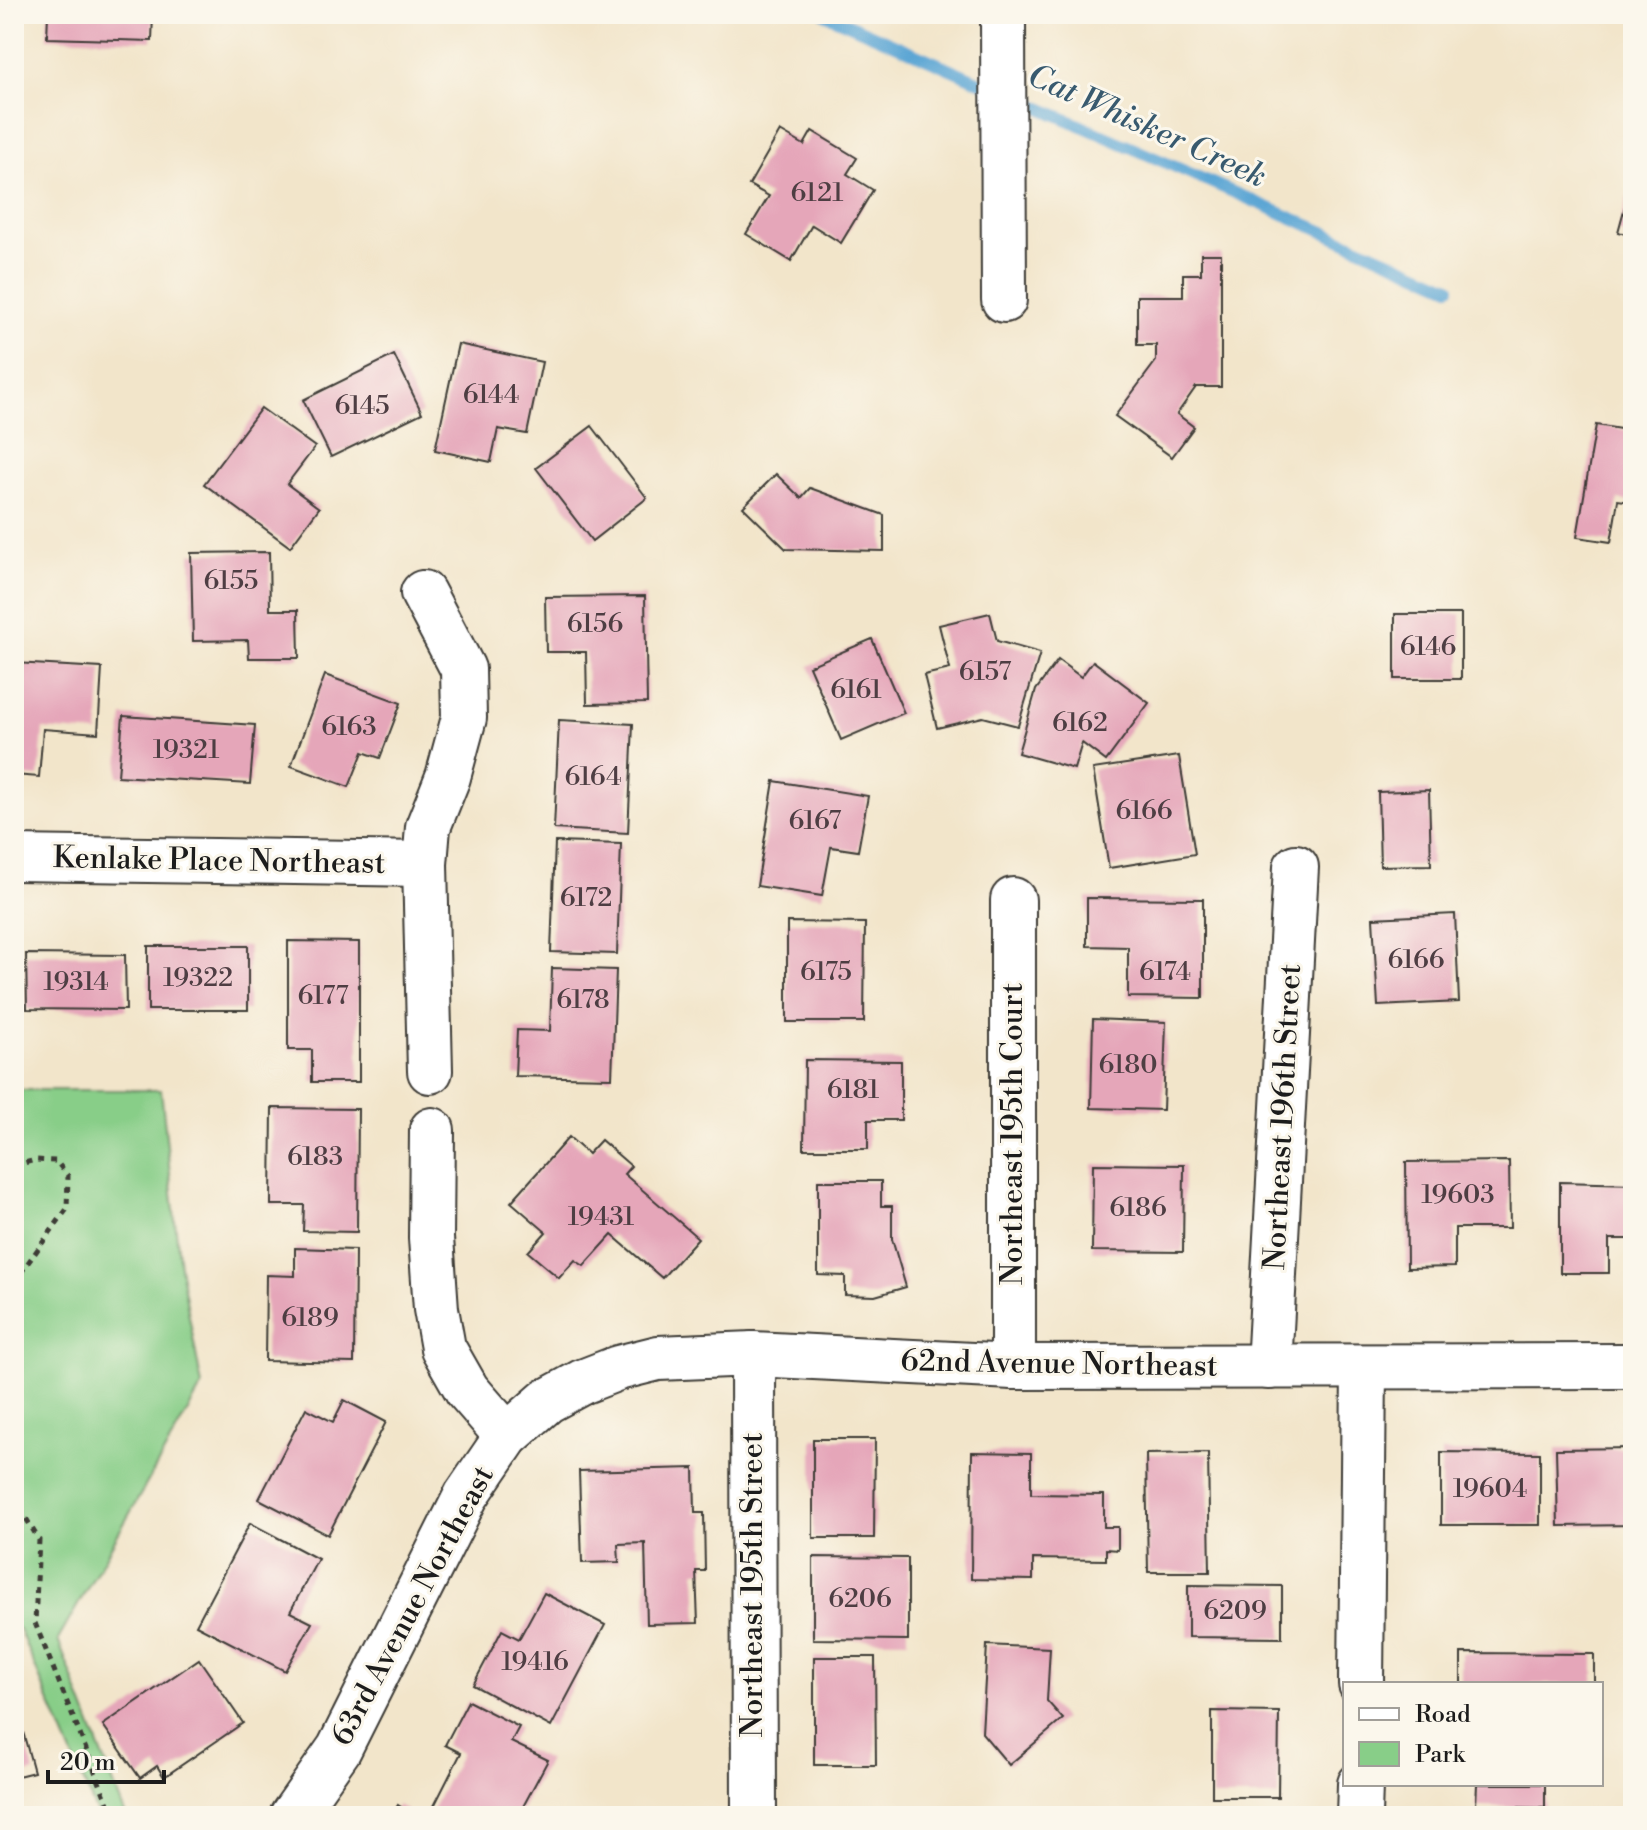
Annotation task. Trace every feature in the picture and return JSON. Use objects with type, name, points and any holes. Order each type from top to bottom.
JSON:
[{"type":"street","points":[[1003,14],[1004,300]]},
{"type":"street","points":[[423,593],[463,669],[464,718],[448,777],[428,827],[425,864],[430,1071]]},
{"type":"street","name":"Kenlake Place Northeast","points":[[14,858],[425,864]]},
{"type":"street","name":"Northeast 196th Street","points":[[1269,1367],[1296,867]]},
{"type":"street","name":"Northeast 195th Court","points":[[1013,900],[1013,1367]]},
{"type":"street","points":[[432,1130],[431,1238],[436,1309],[443,1348],[467,1390],[507,1436]]},
{"type":"street","name":"62nd Avenue Northeast","points":[[507,1436],[547,1401],[582,1382],[618,1368],[658,1358],[753,1354],[1013,1367],[1633,1366]]},
{"type":"street","name":"Northeast 195th Street","points":[[753,1354],[754,1816]]},
{"type":"street","points":[[1361,1682],[1364,1367]]},
{"type":"street","name":"63rd Avenue Northeast","points":[[292,1816],[339,1749],[466,1496],[507,1436]]},
{"type":"street","points":[[1359,1816],[1360,1786]]},
{"type":"path","points":[[14,1166],[35,1160],[56,1161],[68,1176],[67,1209],[14,1282]]},
{"type":"path","points":[[14,1498],[39,1540],[35,1623],[113,1816]]},
{"type":"green space","points":[[14,1090],[161,1090],[180,1267],[202,1386],[58,1640],[126,1816],[98,1816],[19,1629],[14,1626]]},
{"type":"building","points":[[48,14],[153,14],[152,41],[47,38]]},
{"type":"building","points":[[780,131],[804,145],[812,131],[857,158],[847,174],[873,190],[841,243],[812,225],[791,261],[746,234],[769,196],[749,185]]},
{"type":"building","points":[[1633,182],[1633,236],[1618,232]]},
{"type":"building","points":[[1201,254],[1221,254],[1221,387],[1196,387],[1177,414],[1194,427],[1172,457],[1115,416],[1156,361],[1156,345],[1137,345],[1137,296],[1183,296],[1183,274],[1201,274]]},
{"type":"building","points":[[458,344],[542,362],[527,434],[498,429],[491,462],[435,450]]},
{"type":"building","points":[[394,355],[422,413],[331,457],[303,400]]},
{"type":"building","points":[[261,408],[315,447],[287,484],[319,508],[290,547],[204,484]]},
{"type":"building","points":[[1596,425],[1633,431],[1633,502],[1618,500],[1611,542],[1577,537]]},
{"type":"building","points":[[592,426],[647,498],[592,541],[536,468]]},
{"type":"building","points":[[776,474],[801,498],[810,488],[884,515],[884,551],[786,549],[743,507]]},
{"type":"building","points":[[269,552],[270,610],[298,610],[299,658],[249,658],[248,640],[193,641],[191,553]]},
{"type":"building","points":[[645,596],[647,703],[587,704],[586,652],[546,652],[545,597]]},
{"type":"building","points":[[990,613],[997,641],[1040,653],[1018,726],[983,717],[937,728],[924,675],[950,669],[939,625]]},
{"type":"building","points":[[1395,614],[1461,614],[1461,679],[1395,679]]},
{"type":"building","points":[[872,639],[904,713],[841,740],[809,666]]},
{"type":"building","points":[[1058,660],[1081,677],[1093,661],[1149,703],[1106,761],[1082,743],[1074,769],[1018,753],[1036,690]]},
{"type":"building","points":[[14,663],[102,668],[98,733],[43,729],[39,777],[14,775]]},
{"type":"building","points":[[325,675],[401,703],[380,758],[363,752],[349,787],[291,766]]},
{"type":"building","points":[[123,716],[255,725],[250,784],[118,776]]},
{"type":"building","points":[[559,720],[633,724],[628,833],[554,829]]},
{"type":"building","points":[[1179,756],[1195,854],[1109,868],[1093,769]]},
{"type":"building","points":[[774,781],[868,796],[858,851],[831,847],[822,896],[757,886]]},
{"type":"building","points":[[1429,790],[1431,865],[1380,866],[1378,792]]},
{"type":"building","points":[[555,842],[621,844],[617,954],[551,952]]},
{"type":"building","points":[[1087,898],[1203,899],[1203,998],[1128,997],[1128,947],[1087,946]]},
{"type":"building","points":[[1455,914],[1459,1002],[1378,1006],[1373,918]]},
{"type":"building","points":[[787,922],[865,923],[864,1022],[787,1022]]},
{"type":"building","points":[[288,941],[359,942],[359,1082],[312,1082],[312,1050],[288,1050]]},
{"type":"building","points":[[148,946],[248,946],[248,1010],[148,1010]]},
{"type":"building","points":[[26,954],[125,955],[126,1010],[27,1009]]},
{"type":"building","points":[[552,968],[616,970],[612,1078],[515,1076],[517,1030],[550,1031]]},
{"type":"building","points":[[1093,1019],[1166,1022],[1163,1110],[1091,1108]]},
{"type":"building","points":[[805,1060],[901,1061],[901,1120],[868,1120],[868,1149],[804,1149]]},
{"type":"building","points":[[272,1108],[358,1109],[357,1232],[303,1231],[304,1205],[271,1205]]},
{"type":"building","points":[[569,1137],[588,1154],[601,1140],[631,1166],[624,1174],[698,1238],[662,1278],[612,1235],[584,1266],[575,1260],[559,1278],[528,1252],[546,1232],[511,1202]]},
{"type":"building","points":[[1509,1161],[1510,1228],[1455,1228],[1455,1267],[1407,1268],[1406,1162]]},
{"type":"building","points":[[1093,1164],[1184,1165],[1183,1252],[1092,1251]]},
{"type":"building","points":[[818,1181],[881,1181],[881,1206],[892,1206],[892,1239],[906,1287],[875,1296],[845,1295],[845,1276],[818,1275]]},
{"type":"building","points":[[1560,1182],[1633,1184],[1633,1239],[1609,1239],[1609,1273],[1560,1273]]},
{"type":"building","points":[[295,1248],[355,1250],[354,1363],[265,1361],[266,1275],[295,1276]]},
{"type":"building","points":[[344,1400],[386,1422],[328,1535],[259,1499],[306,1408],[333,1422]]},
{"type":"building","points":[[813,1439],[875,1439],[874,1538],[813,1538]]},
{"type":"building","points":[[1633,1448],[1633,1525],[1558,1526],[1556,1449]]},
{"type":"building","points":[[972,1452],[1031,1453],[1031,1494],[1104,1495],[1104,1527],[1118,1527],[1118,1550],[1106,1549],[1106,1560],[1033,1559],[1033,1580],[971,1579]]},
{"type":"building","points":[[1441,1452],[1540,1453],[1540,1525],[1441,1525]]},
{"type":"building","points":[[1208,1453],[1210,1572],[1148,1572],[1146,1454]]},
{"type":"building","points":[[694,1468],[695,1513],[704,1513],[705,1571],[696,1571],[698,1623],[647,1624],[645,1543],[618,1544],[619,1562],[582,1563],[579,1471]]},
{"type":"building","points":[[250,1523],[318,1559],[290,1612],[312,1623],[285,1671],[196,1625]]},
{"type":"building","points":[[813,1557],[908,1558],[908,1640],[813,1639]]},
{"type":"building","points":[[1188,1585],[1282,1586],[1282,1638],[1188,1637]]},
{"type":"building","points":[[544,1593],[605,1625],[551,1727],[473,1685],[502,1630],[519,1639]]},
{"type":"building","points":[[987,1645],[1050,1648],[1047,1701],[1063,1719],[1009,1765],[982,1733]]},
{"type":"building","points":[[1461,1653],[1594,1654],[1594,1682],[1461,1682]]},
{"type":"building","points":[[814,1657],[875,1657],[876,1765],[814,1765]]},
{"type":"building","points":[[199,1659],[243,1723],[164,1777],[157,1766],[140,1778],[103,1725]]},
{"type":"building","points":[[14,1699],[34,1772],[14,1777]]},
{"type":"building","points":[[468,1701],[519,1727],[511,1742],[548,1760],[518,1816],[444,1816],[432,1810],[461,1753],[445,1745]]},
{"type":"building","points":[[1212,1711],[1279,1712],[1278,1797],[1212,1797]]},
{"type":"building","points":[[1477,1786],[1545,1786],[1545,1808],[1476,1806]]},
{"type":"building","points":[[398,1805],[415,1816],[391,1816]]},
{"type":"waterway","name":"Cat Whisker Creek","points":[[825,14],[996,89]]},
{"type":"waterway","name":"Cat Whisker Creek","points":[[1013,96],[1450,287]]}]
